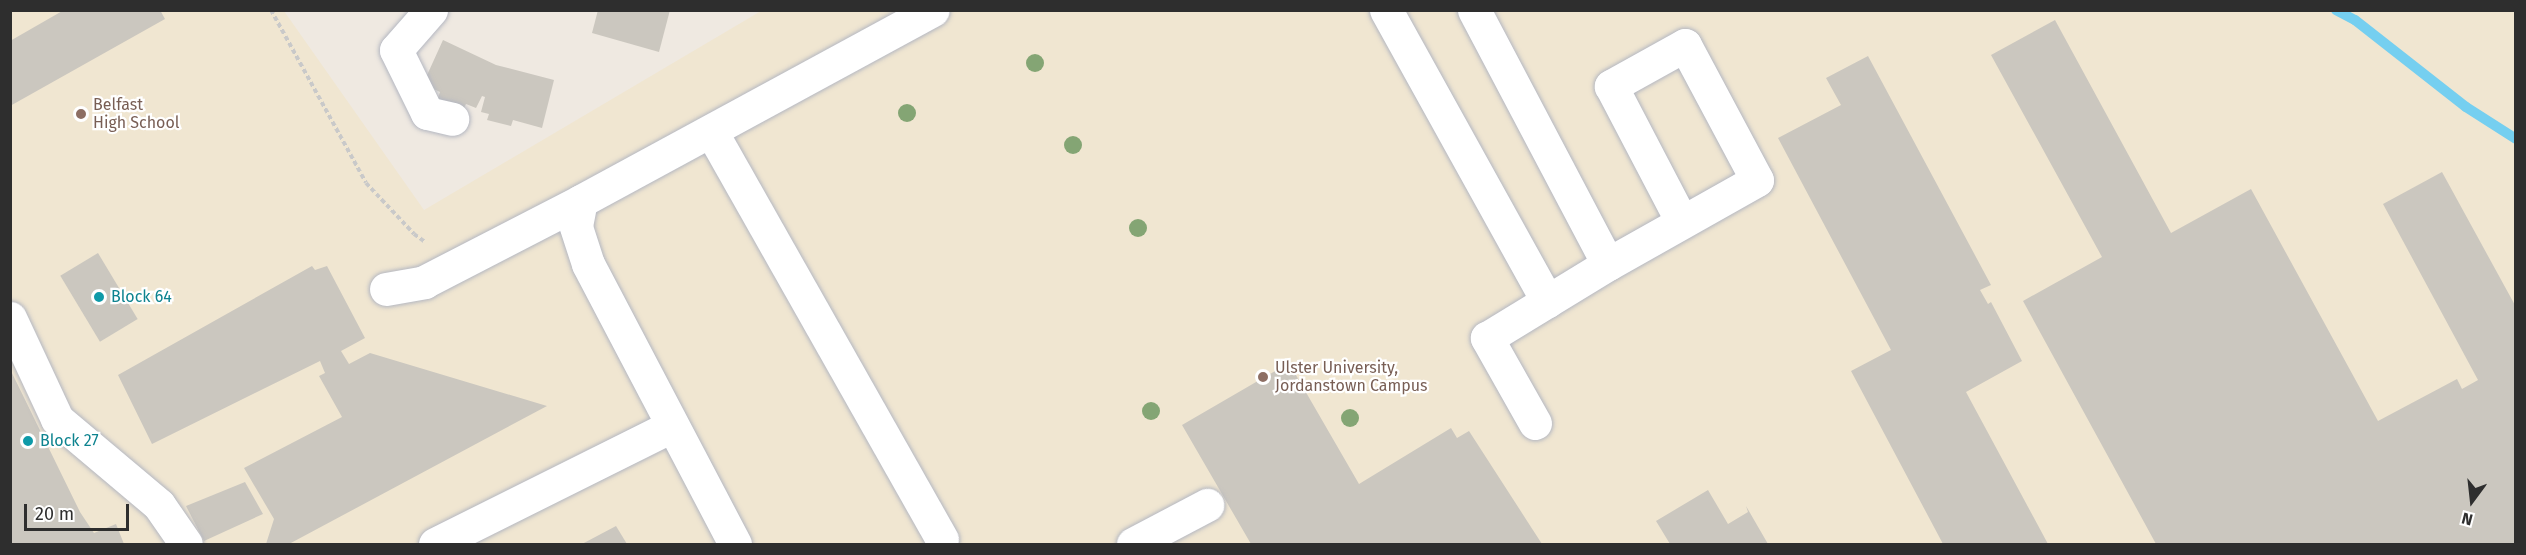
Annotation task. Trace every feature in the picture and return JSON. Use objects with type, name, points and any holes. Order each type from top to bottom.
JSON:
[{"type":"lane","points":[[431,10],[396,50],[427,113],[452,119]]},
{"type":"lane","points":[[386,289],[424,282],[458,265],[933,10]]},
{"type":"lane","points":[[1386,10],[1547,301]]},
{"type":"lane","points":[[1474,10],[1608,264]]},
{"type":"lane","points":[[1535,423],[1487,338],[1608,264],[1757,180],[1685,45],[1611,86],[1682,222]]},
{"type":"lane","points":[[711,130],[942,539]]},
{"type":"lane","points":[[581,201],[576,226],[588,264],[735,544]]},
{"type":"lane","points":[[10,318],[57,419],[159,505],[186,544]]},
{"type":"lane","points":[[435,544],[672,426]]},
{"type":"lane","points":[[1133,544],[1207,505]]},
{"type":"path","points":[[270,10],[366,183],[414,234],[458,265]]},
{"type":"shaded area","name":"Ulster University, Jordanstown Campus","points":[[10,11],[284,11],[424,210],[761,11],[2515,11],[2515,544],[11,544]]},
{"type":"building","points":[[64,10],[160,10],[165,19],[10,106],[10,41]]},
{"type":"building","points":[[598,10],[670,10],[659,52],[592,33]]},
{"type":"building","points":[[2055,20],[2171,233],[2251,189],[2378,421],[2457,379],[2462,389],[2478,380],[2383,204],[2442,172],[2516,307],[2516,544],[2156,544],[2023,301],[2102,257],[1991,55]]},
{"type":"building","points":[[443,40],[496,65],[554,80],[542,128],[513,120],[511,126],[487,120],[489,114],[481,112],[485,97],[482,96],[476,108],[466,104],[462,112],[437,101],[440,92],[423,84]]},
{"type":"building","points":[[1868,56],[1991,285],[1980,290],[1988,304],[1991,302],[2022,361],[1966,392],[2048,544],[1943,544],[1851,371],[1891,350],[1778,138],[1841,105],[1826,78]]},
{"type":"building","name":"Block 64","points":[[98,253],[138,319],[100,342],[60,276]]},
{"type":"building","points":[[312,266],[315,270],[327,266],[365,338],[341,351],[349,364],[370,353],[547,406],[289,544],[266,544],[274,519],[244,468],[342,417],[319,376],[325,373],[320,361],[152,444],[118,375]]},
{"type":"building","points":[[1289,363],[1359,484],[1451,428],[1457,438],[1469,431],[1542,544],[1251,544],[1182,425]]},
{"type":"building","name":"Block 27","points":[[10,369],[80,512],[94,533],[116,524],[124,544],[10,544]]},
{"type":"building","points":[[245,482],[263,514],[204,541],[186,506]]},
{"type":"building","points":[[1708,490],[1728,524],[1748,512],[1746,506],[1768,544],[1670,544],[1656,521]]},
{"type":"building","points":[[616,526],[627,544],[582,544]]},
{"type":"waterway","points":[[2336,10],[2355,20],[2466,107],[2516,139]]},
{"type":"place","name":"Belfast High School","points":[[81,114]]},
{"type":"place","name":"Block 64","points":[[99,297]]},
{"type":"place","name":"Ulster University, Jordanstown Campus","points":[[1263,377]]},
{"type":"place","name":"Block 27","points":[[28,441]]}]
